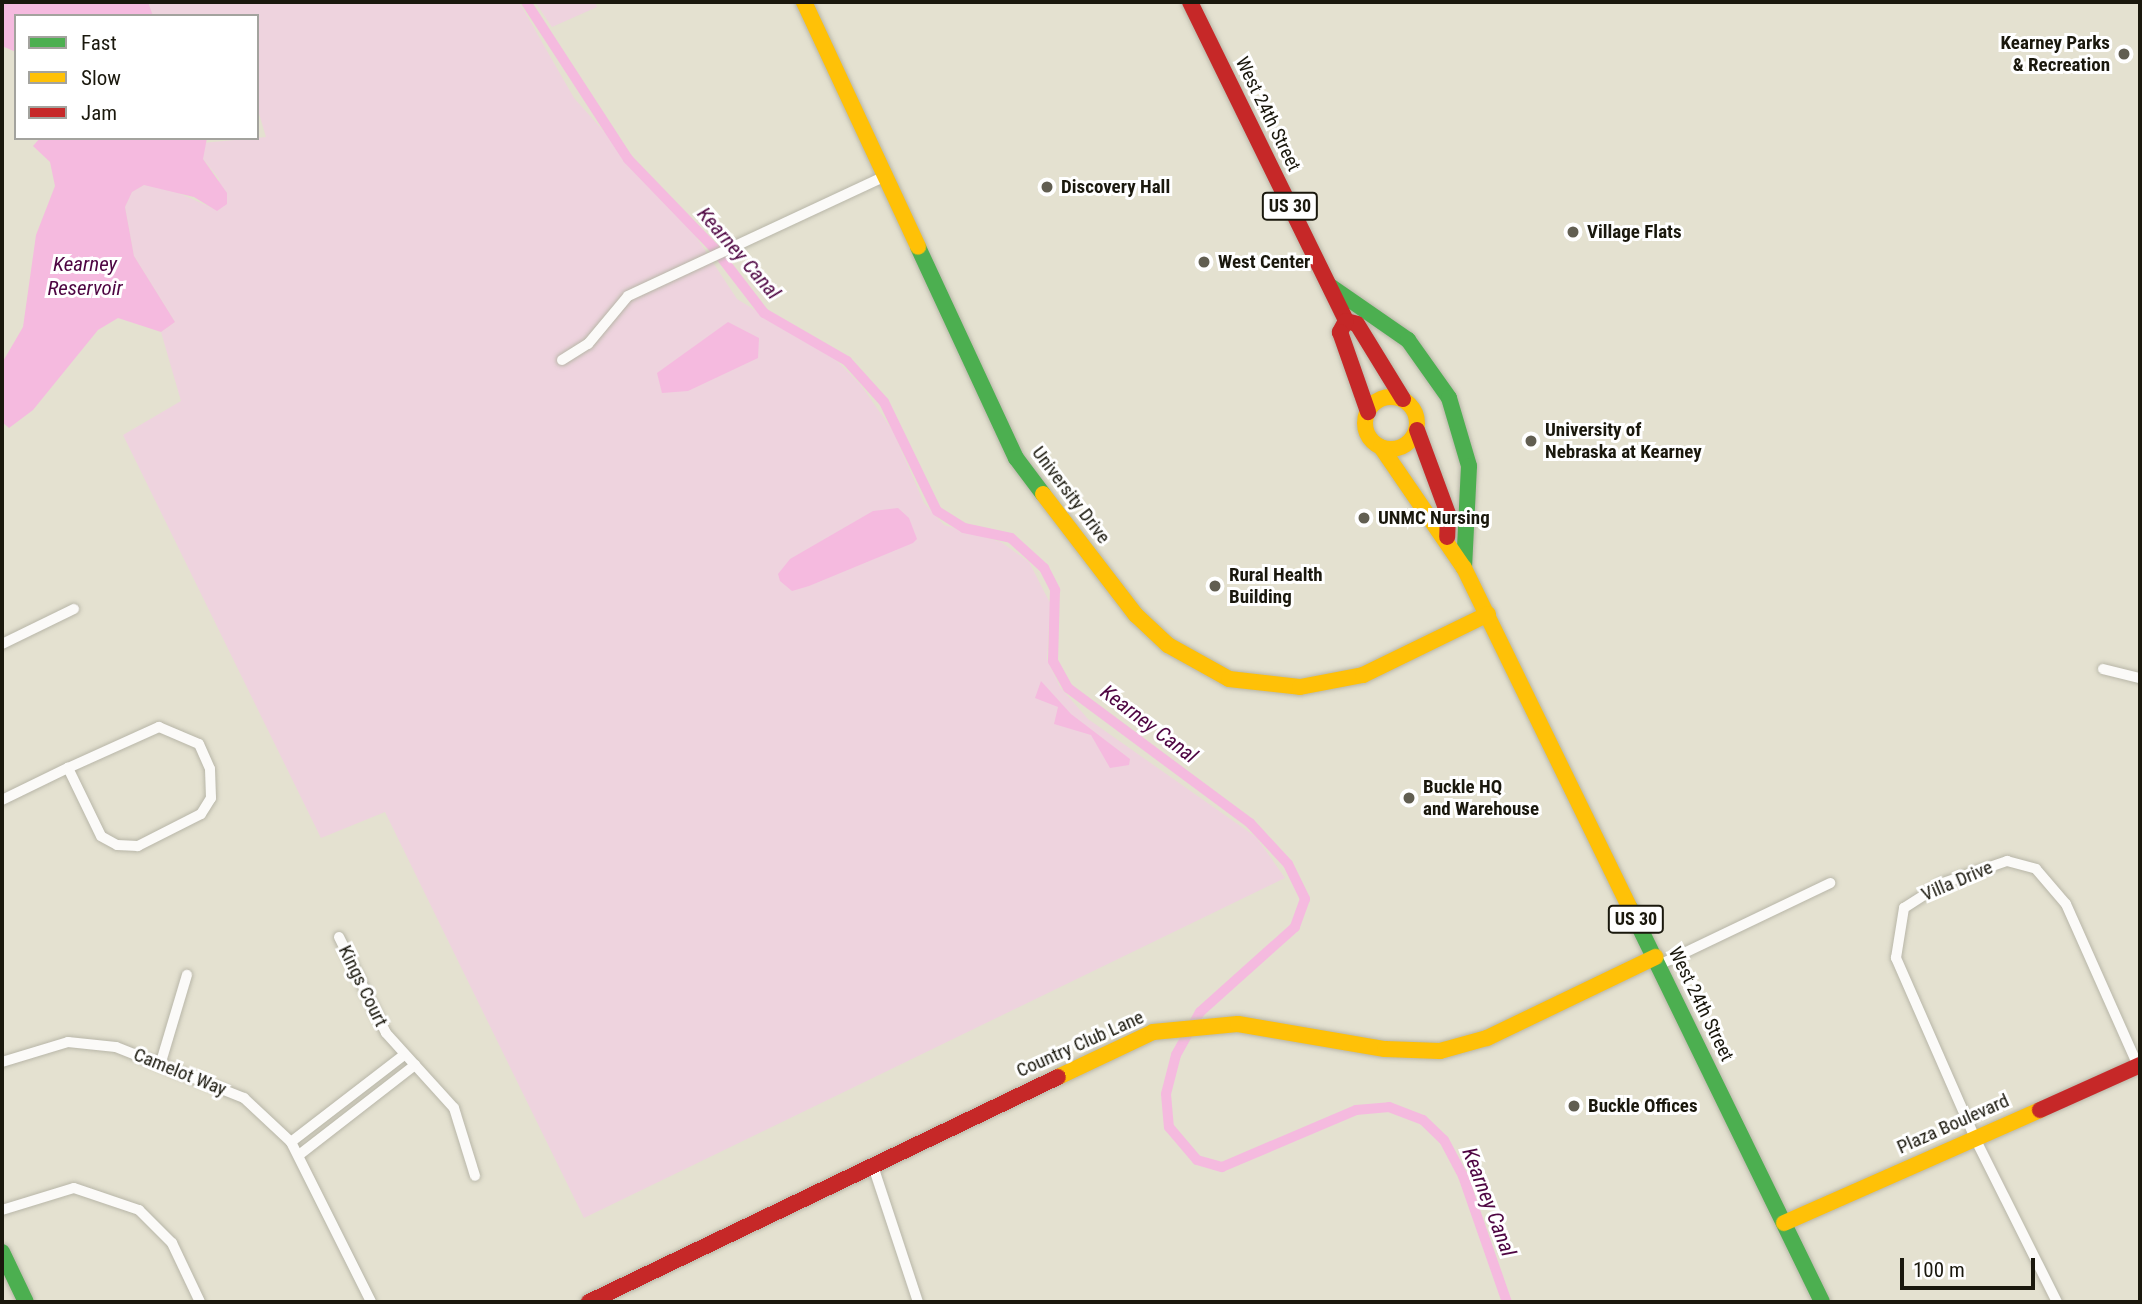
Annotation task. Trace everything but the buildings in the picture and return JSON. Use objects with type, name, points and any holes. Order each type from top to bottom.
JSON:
[{"type":"street","name":"University Drive","points":[[804,2],[1016,458],[1136,615],[1168,645],[1230,679],[1300,687],[1363,675],[1488,614]]},
{"type":"street","name":"West 24th Street","points":[[1191,2],[1346,321],[1357,324],[1403,399]]},
{"type":"street","points":[[562,360],[588,344],[628,296],[727,247],[885,176]]},
{"type":"street","points":[[1328,284],[1408,340],[1449,398],[1469,466],[1464,568]]},
{"type":"street","name":"West 24th Street","points":[[1346,321],[1340,332],[1368,412]]},
{"type":"street","points":[[1368,412],[1380,399],[1403,399]]},
{"type":"street","name":"US 30","points":[[1403,399],[1415,413],[1417,430]]},
{"type":"street","name":"US 30","points":[[1368,412],[1367,431],[1381,447]]},
{"type":"street","points":[[1381,447],[1403,447],[1417,430]]},
{"type":"street","name":"West 24th Street","points":[[1417,430],[1448,514],[1447,537]]},
{"type":"street","name":"West 24th Street","points":[[1381,447],[1447,537],[1488,614],[1822,1302]]},
{"type":"street","points":[[2,644],[74,609]]},
{"type":"street","points":[[2103,669],[2140,678]]},
{"type":"street","points":[[2,800],[68,768],[159,727],[199,744],[210,769],[211,798],[201,814],[159,836],[138,846],[117,845],[101,836],[68,768]]},
{"type":"street","name":"Villa Drive","points":[[2057,1302],[1975,1138],[1896,958],[1904,908],[1943,883],[2007,861],[2036,869],[2057,888],[2139,1065]]},
{"type":"street","points":[[1657,961],[1830,883]]},
{"type":"street","name":"Kings Court","points":[[339,937],[372,1011],[404,1055],[454,1108],[475,1176]]},
{"type":"street","name":"Country Club Lane","points":[[589,1302],[1134,1039],[1212,1024],[1440,1051],[1487,1038],[1657,961]]},
{"type":"street","points":[[161,1062],[187,975]]},
{"type":"street","name":"Camelot Way","points":[[2,1062],[68,1042],[116,1047],[161,1062],[244,1098],[291,1142],[371,1302]]},
{"type":"street","points":[[291,1142],[404,1055]]},
{"type":"street","points":[[299,1156],[415,1065]]},
{"type":"street","name":"Plaza Boulevard","points":[[1784,1223],[2139,1065]]},
{"type":"street","points":[[873,1166],[918,1302]]},
{"type":"street","points":[[2,1210],[74,1188],[128,1205],[172,1243],[200,1302]]},
{"type":"street","points":[[2,1252],[26,1302]]},
{"type":"shaded area","points":[[148,2],[519,2],[574,98],[691,229],[737,299],[835,359],[860,384],[893,431],[924,503],[944,525],[1001,542],[1029,562],[1050,603],[1047,659],[1060,687],[1088,719],[1256,837],[1285,878],[584,1218],[385,812],[321,838],[123,435],[181,401],[161,332],[175,322],[134,256],[125,207],[132,192],[144,185],[165,187],[217,210],[219,179],[203,159],[202,143],[259,140],[259,138],[266,137],[259,114],[259,14],[152,14]]},
{"type":"shaded area","points":[[535,2],[595,2],[597,7],[552,27]]},
{"type":"water","points":[[2,2],[148,2],[152,14],[14,14],[14,51],[2,46]]},
{"type":"water","name":"Kearney Reservoir","points":[[38,140],[207,140],[203,159],[227,193],[227,204],[217,211],[194,197],[144,185],[132,192],[125,207],[134,256],[175,322],[161,332],[118,318],[98,330],[33,410],[9,428],[2,422],[2,363],[23,327],[36,235],[55,186],[50,162],[33,146]]},
{"type":"water","points":[[728,322],[759,338],[758,358],[688,391],[662,393],[657,373]]},
{"type":"water","points":[[898,508],[909,518],[917,539],[913,543],[792,591],[780,581],[778,574],[790,559],[873,511]]},
{"type":"water","points":[[1041,681],[1071,714],[1130,759],[1129,765],[1110,768],[1091,735],[1054,724],[1058,707],[1035,698]]},
{"type":"waterway","name":"Kearney Canal","points":[[526,2],[628,159],[714,248],[764,313],[847,361],[884,402],[937,511],[964,528],[1011,538],[1044,568],[1055,590],[1053,661],[1068,688],[1250,823],[1288,864],[1305,899],[1295,927],[1200,1012],[1176,1055],[1166,1094],[1169,1127],[1197,1160],[1222,1167],[1356,1110],[1389,1107],[1423,1120],[1444,1140],[1463,1176],[1507,1302]]},
{"type":"traffic: fast","points":[[918,247],[1016,458],[1043,494]]},
{"type":"traffic: fast","points":[[1330,286],[1408,340],[1449,398],[1469,466],[1464,568]]},
{"type":"traffic: fast","points":[[1630,908],[1822,1302]]},
{"type":"traffic: fast","points":[[2,1252],[26,1302]]},
{"type":"traffic: slow","points":[[804,2],[918,247]]},
{"type":"traffic: slow","points":[[1391,397],[1401,399],[1409,405],[1415,413],[1417,423],[1415,433],[1409,441],[1401,447],[1391,449],[1381,447],[1373,441],[1367,433],[1365,423],[1367,413],[1373,405],[1381,399],[1391,397]]},
{"type":"traffic: slow","points":[[1381,447],[1464,568],[1630,908]]},
{"type":"traffic: slow","points":[[1043,494],[1136,615],[1168,645],[1229,679],[1300,687],[1363,675],[1488,614]]},
{"type":"traffic: slow","points":[[1058,1077],[1153,1032],[1238,1024],[1385,1049],[1440,1051],[1487,1038],[1655,957]]},
{"type":"traffic: slow","points":[[1784,1223],[2040,1110]]},
{"type":"traffic: jam","points":[[1190,2],[1346,321],[1357,324],[1403,399]]},
{"type":"traffic: jam","points":[[1346,321],[1340,332],[1368,412]]},
{"type":"traffic: jam","points":[[1417,430],[1448,514],[1447,537]]},
{"type":"traffic: jam","points":[[2040,1110],[2140,1065]]},
{"type":"traffic: jam","points":[[589,1302],[1058,1077]]},
{"type":"place","name":"Kearney Parks & Recreation","points":[[2124,54]]},
{"type":"place","name":"Discovery Hall","points":[[1047,187]]},
{"type":"place","name":"Village Flats","points":[[1573,232]]},
{"type":"place","name":"West Center","points":[[1204,262]]},
{"type":"place","name":"University of Nebraska at Kearney","points":[[1531,441]]},
{"type":"place","name":"UNMC Nursing","points":[[1364,518]]},
{"type":"place","name":"Rural Health Building","points":[[1215,586]]},
{"type":"place","name":"Buckle HQ and Warehouse","points":[[1409,798]]},
{"type":"place","name":"Buckle Offices","points":[[1574,1106]]}]
